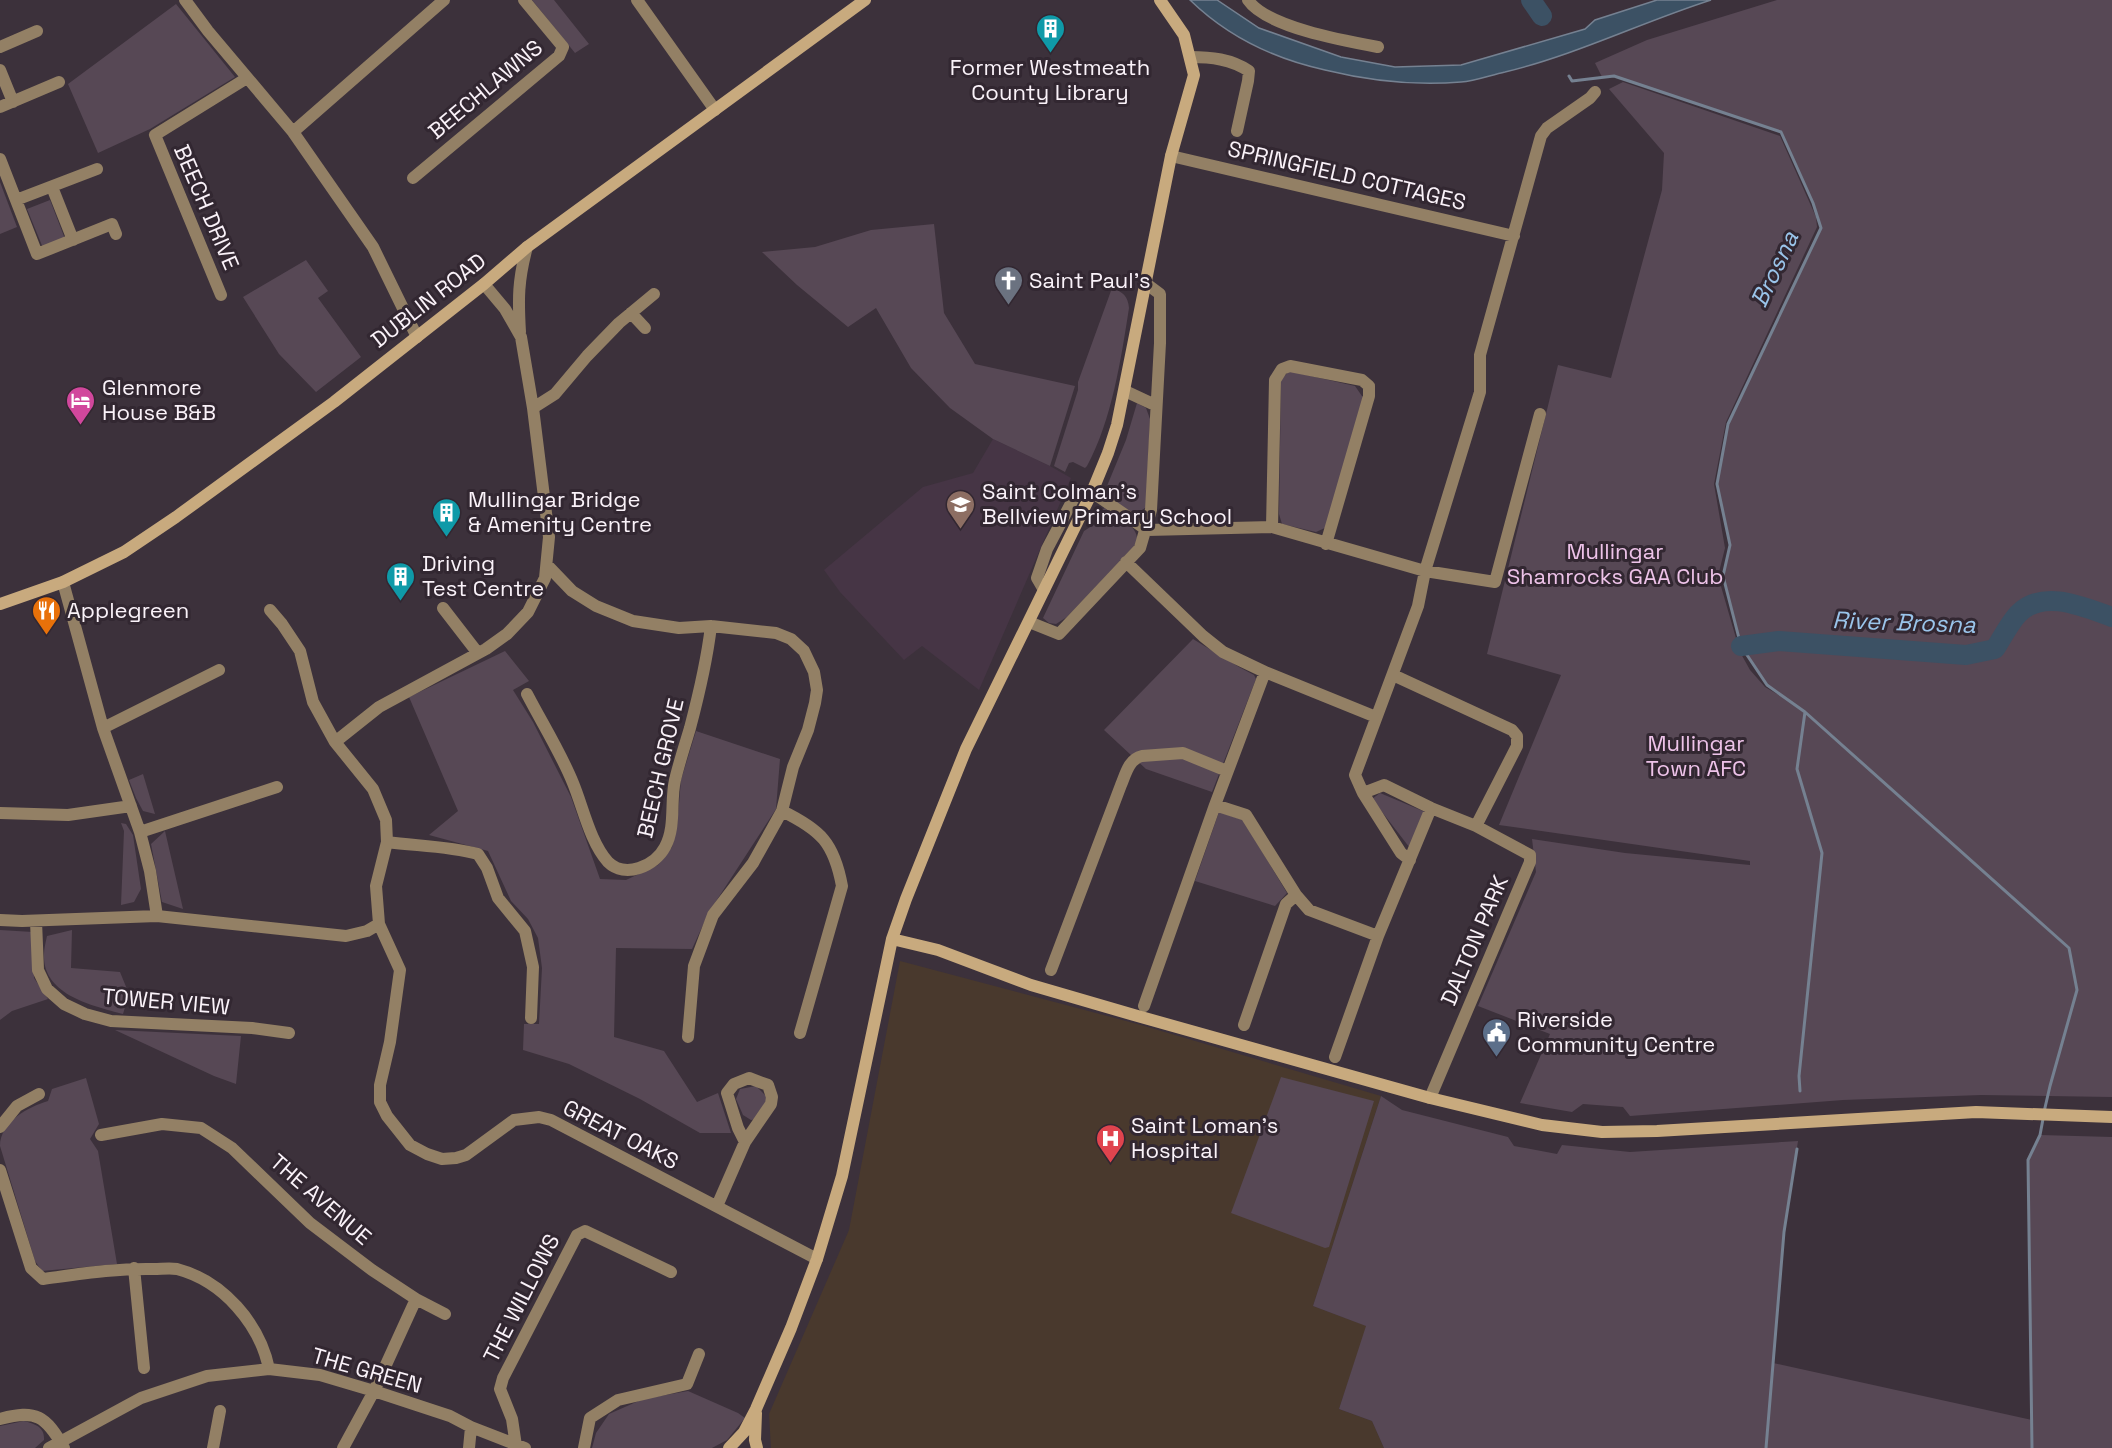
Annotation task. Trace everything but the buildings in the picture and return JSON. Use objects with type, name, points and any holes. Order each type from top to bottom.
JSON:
[{"type":"street","points":[[185,0],[293,132],[373,247],[417,337]]},
{"type":"street","points":[[293,132],[444,0]]},
{"type":"street","name":"BEECHLAWNS","points":[[413,178],[559,56],[563,47],[524,0]]},
{"type":"street","points":[[637,0],[715,110]]},
{"type":"street","name":"DUBLIN ROAD","points":[[0,604],[63,582],[124,552],[177,517],[334,402],[484,284],[527,247],[865,0]]},
{"type":"street","points":[[729,1448],[744,1432],[756,1409],[791,1328],[817,1259],[842,1176],[892,939],[906,899],[966,749],[1090,495],[1108,453],[1125,391],[1144,282],[1171,156],[1194,75],[1184,35],[1160,0]]},
{"type":"street","points":[[1248,0],[1270,17],[1322,36],[1378,47]]},
{"type":"street","points":[[0,47],[37,31]]},
{"type":"street","points":[[1190,57],[1214,58],[1241,66],[1249,71],[1238,132]]},
{"type":"street","points":[[0,70],[13,102]]},
{"type":"street","name":"BEECH DRIVE","points":[[221,295],[155,135],[247,78]]},
{"type":"street","points":[[0,107],[59,82]]},
{"type":"street","points":[[1410,860],[1401,853],[1354,775],[1418,606],[1425,571],[1480,392],[1480,354],[1541,136],[1547,128],[1590,98],[1594,92]]},
{"type":"street","name":"SPRINGFIELD COTTAGES","points":[[1171,156],[1514,236]]},
{"type":"street","points":[[0,159],[37,254],[112,224],[116,234]]},
{"type":"street","points":[[16,200],[97,169]]},
{"type":"street","points":[[51,187],[73,240]]},
{"type":"street","points":[[335,742],[379,707],[486,649],[507,634],[528,612],[538,595],[548,566],[549,537],[533,408],[520,336],[518,296],[520,275],[527,247]]},
{"type":"street","points":[[1029,622],[1059,634],[1140,548],[1147,530],[1151,510],[1160,343],[1160,294],[1144,282]]},
{"type":"street","points":[[484,284],[506,309],[520,336]]},
{"type":"street","points":[[533,408],[555,394],[587,356],[654,294]]},
{"type":"street","points":[[631,313],[645,328]]},
{"type":"street","points":[[1272,527],[1275,380],[1282,369],[1290,366],[1362,380],[1369,386],[1369,396],[1326,544]]},
{"type":"street","points":[[1125,391],[1155,405]]},
{"type":"street","points":[[1090,495],[1147,530],[1272,527],[1425,571],[1495,582],[1540,414]]},
{"type":"street","points":[[1126,562],[1203,636],[1223,652],[1265,672],[1376,717]]},
{"type":"street","points":[[548,566],[572,591],[596,606],[633,621],[679,628],[711,626],[776,633],[790,639],[804,651],[814,672],[817,690],[815,702],[782,811],[753,863],[713,915],[694,966],[688,1037]]},
{"type":"street","points":[[63,582],[103,728],[140,832],[150,871],[157,916]]},
{"type":"street","points":[[443,608],[477,652]]},
{"type":"street","points":[[0,920],[36,921],[157,916],[346,936],[367,932],[379,924],[376,886],[387,842],[386,820],[373,789],[335,742],[313,702],[300,651],[270,610]]},
{"type":"street","name":"BEECH GROVE","points":[[527,694],[573,782],[588,826],[602,853],[609,863],[625,871],[642,867],[655,861],[665,848],[671,828],[675,779],[706,663],[711,626]]},
{"type":"street","points":[[103,728],[219,670]]},
{"type":"street","points":[[1144,1005],[1227,771],[1265,672]]},
{"type":"street","points":[[1393,675],[1512,730],[1517,736],[1516,746],[1476,826]]},
{"type":"street","points":[[1051,970],[1131,762],[1142,756],[1183,753],[1227,771]]},
{"type":"street","name":"DALTON PARK","points":[[1364,793],[1384,785],[1476,826],[1530,855],[1530,862],[1430,1098]]},
{"type":"street","points":[[140,832],[277,788]]},
{"type":"street","points":[[1215,805],[1246,815],[1296,895],[1309,910],[1378,936]]},
{"type":"street","points":[[0,813],[68,815],[131,806]]},
{"type":"street","points":[[1335,1057],[1378,936],[1431,807]]},
{"type":"street","points":[[782,811],[808,823],[827,842],[839,866],[843,886],[800,1033]]},
{"type":"street","points":[[387,842],[420,847],[454,848],[478,854],[487,868],[498,898],[525,931],[533,967],[531,1018]]},
{"type":"street","points":[[1244,1025],[1286,904],[1296,895]]},
{"type":"street","name":"TOWER VIEW","points":[[36,921],[38,970],[47,989],[64,1004],[85,1014],[111,1021],[252,1028],[288,1033]]},
{"type":"street","name":"GREAT OAKS","points":[[379,924],[400,970],[395,1011],[380,1085],[380,1102],[387,1116],[410,1145],[442,1159],[456,1158],[466,1155],[514,1120],[539,1117],[551,1120],[817,1259]]},
{"type":"street","points":[[892,939],[938,950],[1031,985],[1430,1098],[1542,1125],[1602,1132],[1657,1131],[1990,1111],[2112,1117]]},
{"type":"street","points":[[717,1206],[745,1142],[771,1104],[772,1097],[768,1085],[749,1078],[734,1084],[728,1093],[738,1128],[745,1142]]},
{"type":"street","points":[[0,1127],[17,1106],[39,1094]]},
{"type":"street","name":"THE AVENUE","points":[[100,1135],[162,1124],[201,1128],[232,1148],[310,1223],[372,1270],[416,1299],[445,1314]]},
{"type":"street","points":[[0,1170],[31,1268],[43,1279],[134,1268],[175,1269],[195,1276],[235,1304],[251,1322],[265,1349],[269,1369]]},
{"type":"street","name":"THE WILLOWS","points":[[521,1447],[500,1389],[502,1378],[578,1234],[585,1231],[671,1272]]},
{"type":"street","points":[[134,1268],[144,1368]]},
{"type":"street","points":[[343,1448],[374,1391],[416,1299]]},
{"type":"street","points":[[584,1448],[590,1418],[618,1400],[687,1384],[699,1354]]},
{"type":"street","name":"THE GREEN","points":[[49,1448],[62,1444],[141,1398],[207,1376],[269,1369],[320,1375],[374,1391],[450,1416],[521,1447]]},
{"type":"street","points":[[756,1409],[756,1448]]},
{"type":"street","points":[[213,1448],[220,1411]]},
{"type":"street","points":[[0,1419],[20,1413],[37,1416],[52,1428],[62,1444]]},
{"type":"street","points":[[469,1448],[471,1427]]},
{"type":"shaded area","name":"Saint Colman's Bellview Primary School","points":[[993,439],[1071,478],[979,690],[922,646],[904,660],[840,592],[824,570],[923,487],[973,473]]},
{"type":"shaded area","name":"Saint Loman's Hospital","points":[[900,961],[1141,1025],[1381,1096],[1313,1306],[1367,1326],[1339,1409],[1372,1421],[1384,1448],[771,1448],[769,1414],[849,1230]]},
{"type":"green space","points":[[532,0],[554,0],[589,44],[575,53]]},
{"type":"green space","points":[[1777,0],[2112,0],[2112,1097],[1981,1095],[1843,1100],[1630,1116],[1623,1107],[1583,1104],[1572,1112],[1520,1103],[1550,1034],[1478,1006],[1536,872],[1532,839],[1625,853],[1750,865],[1750,861],[1499,825],[1561,675],[1487,654],[1558,365],[1611,378],[1662,190],[1664,153],[1609,89],[1623,82],[1780,136],[1816,217],[1817,227],[1726,422],[1714,484],[1725,548],[1718,576],[1740,652],[1750,670],[1765,687],[1777,694],[1767,685],[1741,646],[1723,576],[1730,545],[1717,484],[1728,424],[1821,228],[1813,203],[1781,132],[1614,76],[1602,77],[1595,63],[1647,40]]},
{"type":"green space","points":[[176,4],[235,77],[150,129],[98,153],[68,84]]},
{"type":"green space","points":[[0,182],[17,227],[0,234]]},
{"type":"green space","points":[[50,200],[65,239],[43,248],[27,209]]},
{"type":"green space","points":[[934,224],[944,313],[975,364],[1075,386],[1050,466],[993,439],[950,408],[911,368],[876,308],[848,327],[797,285],[762,252],[815,247],[871,230]]},
{"type":"green space","points":[[306,260],[328,291],[318,298],[361,357],[316,392],[279,354],[243,297]]},
{"type":"green space","points":[[1112,288],[1124,295],[1129,308],[1123,348],[1109,409],[1096,448],[1087,466],[1085,468],[1073,462],[1069,463],[1065,472],[1054,466],[1078,390],[1078,382]]},
{"type":"green space","points":[[1289,371],[1355,386],[1364,399],[1327,527],[1316,532],[1282,524],[1279,514],[1281,380]]},
{"type":"green space","points":[[1137,403],[1146,408],[1150,419],[1146,507],[1131,512],[1109,498],[1111,494],[1107,486],[1126,440]]},
{"type":"green space","points":[[1104,508],[1131,526],[1135,531],[1137,543],[1067,617],[1056,624],[1049,623],[1043,618],[1084,531],[1095,524]]},
{"type":"green space","points":[[1193,639],[1254,675],[1256,679],[1212,792],[1146,769],[1104,730]]},
{"type":"green space","points":[[505,651],[529,681],[513,690],[533,722],[571,797],[600,879],[626,880],[658,865],[672,847],[677,826],[681,780],[696,731],[780,759],[776,809],[709,912],[692,949],[616,948],[614,1037],[664,1051],[697,1102],[718,1093],[731,1133],[700,1133],[640,1099],[569,1064],[523,1050],[524,1024],[539,1024],[542,968],[538,938],[528,919],[511,901],[488,851],[429,835],[458,811],[409,697]]},
{"type":"green space","points":[[143,774],[155,814],[143,811],[129,780]]},
{"type":"green space","points":[[1380,793],[1430,814],[1413,852],[1372,799]]},
{"type":"green space","points":[[1219,812],[1243,820],[1287,893],[1275,906],[1195,881]]},
{"type":"green space","points":[[121,823],[126,824],[133,835],[141,889],[134,902],[121,905],[124,831]]},
{"type":"green space","points":[[165,831],[183,909],[162,902],[151,844]]},
{"type":"green space","points":[[0,930],[33,932],[34,978],[48,999],[12,1011],[0,1020]]},
{"type":"green space","points":[[72,930],[71,968],[120,972],[129,994],[123,1014],[84,1002],[60,989],[51,980],[44,954],[47,936]]},
{"type":"green space","points":[[115,1030],[241,1036],[236,1084],[214,1076]]},
{"type":"green space","points":[[1281,1077],[1374,1101],[1329,1247],[1325,1248],[1231,1213]]},
{"type":"green space","points":[[86,1078],[99,1124],[90,1139],[98,1151],[117,1264],[42,1271],[35,1261],[0,1146],[1,1137],[16,1117],[48,1101],[52,1089]]},
{"type":"green space","points":[[756,1086],[768,1098],[757,1119],[751,1120],[743,1115],[736,1099],[740,1089]]},
{"type":"green space","points":[[1381,1096],[1402,1110],[1508,1137],[1514,1146],[1557,1154],[1562,1145],[1630,1152],[1798,1141],[1784,1232],[1773,1363],[2032,1420],[2028,1160],[2040,1135],[2112,1137],[2112,1448],[1384,1448],[1372,1421],[1339,1409],[1366,1326],[1313,1306]]},
{"type":"green space","points":[[688,1391],[745,1418],[727,1440],[712,1448],[592,1448],[596,1433],[609,1414],[643,1399]]},
{"type":"green space","points":[[24,1421],[41,1429],[44,1440],[35,1448],[0,1448],[0,1426]]},
{"type":"water","points":[[1190,0],[1217,0],[1259,28],[1341,57],[1395,67],[1461,65],[1585,29],[1595,20],[1657,0],[1711,0],[1531,65],[1466,81],[1427,83],[1393,82],[1359,77],[1306,65],[1270,53],[1220,25]]},
{"type":"waterway","name":"Brosna","points":[[1531,0],[1542,16]]},
{"type":"waterway","name":"Brosna","points":[[1569,76],[1572,81],[1614,76],[1781,132],[1813,203],[1821,228],[1728,424],[1717,484],[1730,545],[1723,576],[1741,646],[1767,685],[1805,712],[2069,948],[2077,990],[2044,1112]]},
{"type":"waterway","name":"River Brosna","points":[[1741,646],[1779,641],[1966,655],[1995,649],[2018,614],[2028,606],[2039,602],[2064,602],[2112,617]]},
{"type":"waterway","points":[[1800,1091],[1799,1076],[1822,853],[1797,769],[1805,712]]},
{"type":"waterway","points":[[2032,1448],[2028,1160],[2040,1135],[2043,1119]]},
{"type":"waterway","points":[[1766,1448],[1784,1232],[1797,1149]]},
{"type":"place","name":"Former Westmeath County Library","points":[[1050,54]]},
{"type":"place","name":"Saint Paul's","points":[[1008,306]]},
{"type":"place","name":"Glenmore House B&B","points":[[81,426]]},
{"type":"place","name":"Saint Colman's Bellview Primary School","points":[[961,530]]},
{"type":"place","name":"Mullingar Bridge & Amenity Centre","points":[[447,538]]},
{"type":"place","name":"Driving Test Centre","points":[[401,602]]},
{"type":"place","name":"Applegreen","points":[[46,636]]},
{"type":"place","name":"Riverside Community Centre","points":[[1496,1058]]},
{"type":"place","name":"Saint Loman's Hospital","points":[[1110,1164]]},
{"type":"park label","name":"Mullingar Shamrocks GAA Club","points":[[1615,564]]},
{"type":"park label","name":"Mullingar Town AFC","points":[[1696,756]]}]
